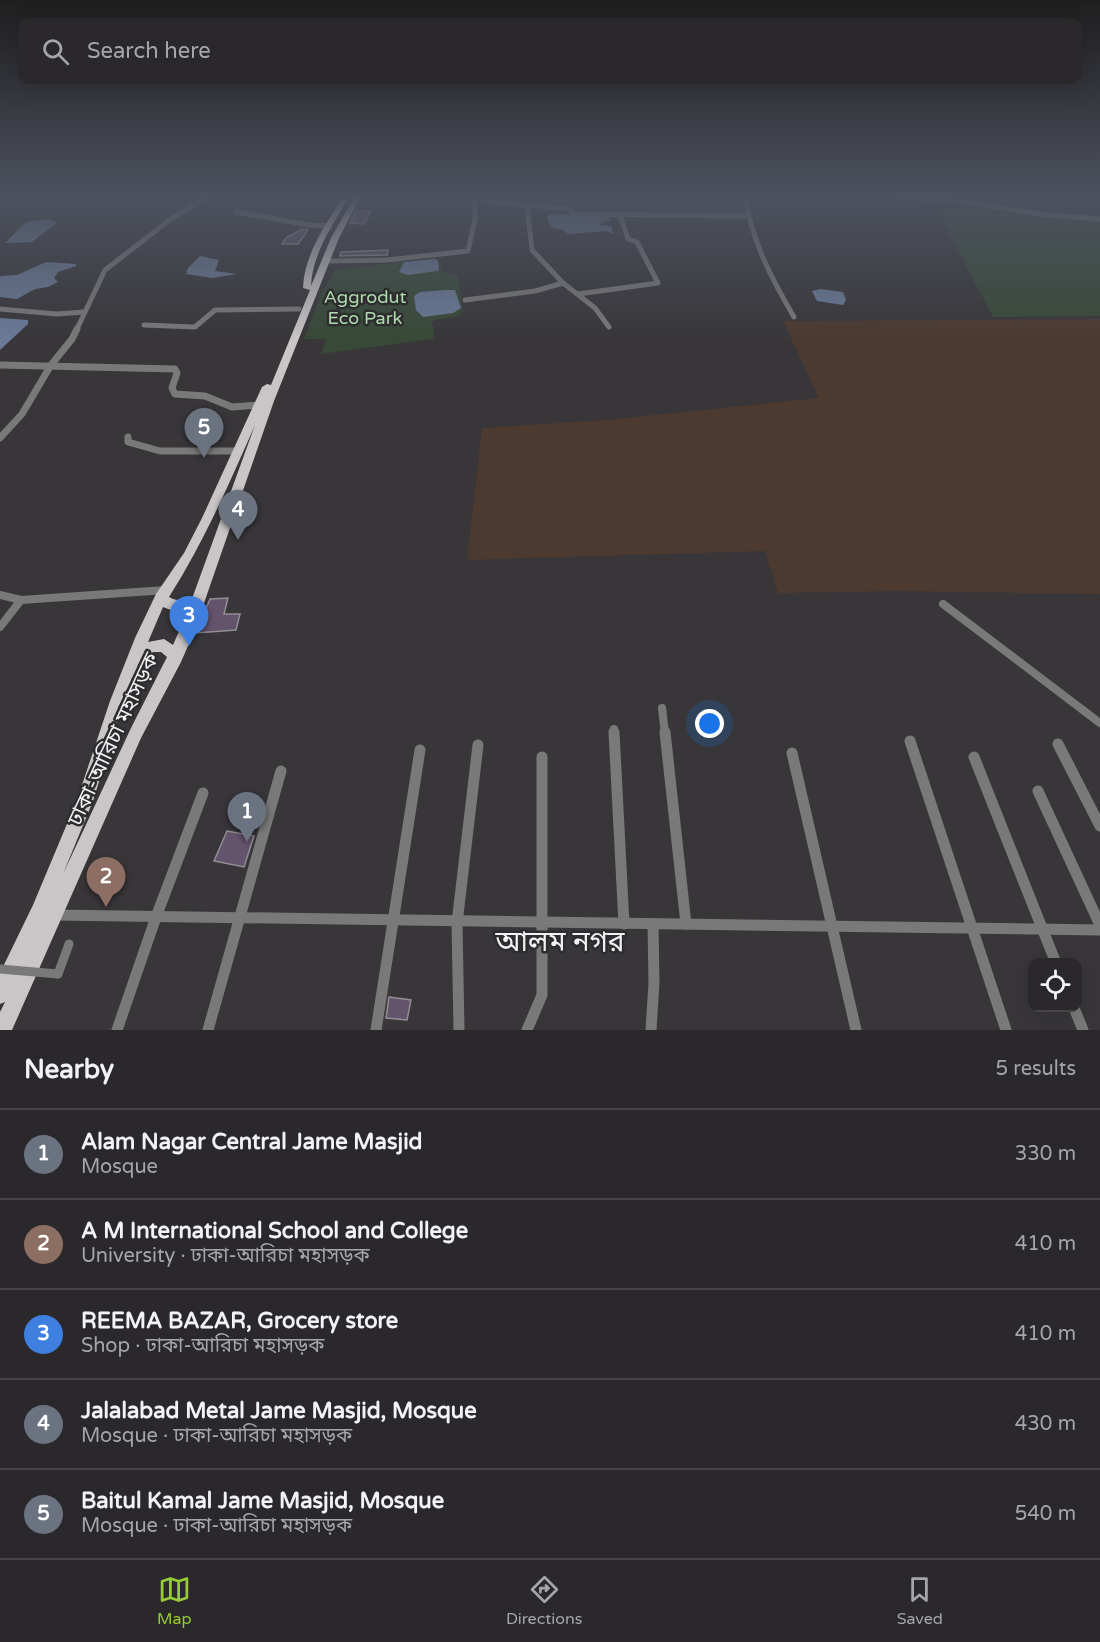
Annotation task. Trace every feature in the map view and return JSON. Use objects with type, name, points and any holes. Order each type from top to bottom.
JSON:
[{"type":"highway","points":[[322,244],[306,280],[312,288],[330,261],[338,244]]},
{"type":"highway","name":"ঢাকা-আরিচা মহাসড়ক","points":[[2,1030],[56,915],[136,733],[176,657],[200,598],[328,244]]},
{"type":"highway","name":"ঢাকা-আরিচা মহাসড়ক","points":[[0,994],[39,911],[85,801],[117,701],[136,654],[164,595],[208,518],[259,405],[298,309],[312,288],[332,244]]},
{"type":"highway","points":[[164,595],[170,606],[180,608],[189,606],[200,598]]},
{"type":"highway","points":[[136,654],[153,646],[164,645],[176,657]]},
{"type":"street","points":[[0,438],[22,414],[51,365],[72,339],[105,270],[138,244]]},
{"type":"street","points":[[330,261],[370,261],[468,252],[470,244]]},
{"type":"street","points":[[531,244],[532,250],[563,283],[595,308],[609,327]]},
{"type":"street","points":[[578,294],[657,283],[638,244]]},
{"type":"street","points":[[755,244],[760,259],[794,317]]},
{"type":"street","points":[[465,300],[535,291],[563,283]]},
{"type":"street","points":[[0,309],[57,314],[84,312]]},
{"type":"street","points":[[144,325],[195,327],[214,310],[298,309]]},
{"type":"street","points":[[0,365],[176,369],[177,373],[172,388],[174,394],[205,396],[232,407],[259,405]]},
{"type":"street","points":[[128,437],[128,442],[160,451],[237,451]]},
{"type":"street","points":[[0,596],[21,600],[164,595]]},
{"type":"street","points":[[0,627],[21,600]]},
{"type":"street","points":[[943,604],[1100,723]]},
{"type":"street","points":[[662,708],[686,924]]},
{"type":"street","points":[[614,729],[624,924]]},
{"type":"street","points":[[910,741],[1006,1030]]},
{"type":"street","points":[[1059,744],[1100,826]]},
{"type":"street","points":[[459,1030],[457,923],[478,745]]},
{"type":"street","points":[[376,1030],[420,750]]},
{"type":"street","points":[[792,753],[856,1030]]},
{"type":"street","points":[[527,1030],[542,995],[542,757]]},
{"type":"street","points":[[974,757],[1054,958]]},
{"type":"street","points":[[208,1030],[280,771]]},
{"type":"street","points":[[1038,790],[1100,925]]},
{"type":"street","points":[[117,1030],[156,917],[203,793]]},
{"type":"street","points":[[56,915],[457,923],[1100,930]]},
{"type":"street","points":[[651,1030],[654,983],[653,924]]},
{"type":"street","points":[[0,969],[58,974],[69,944]]},
{"type":"street","points":[[1076,1012],[1083,1030]]},
{"type":"shaded area","points":[[1100,319],[1100,594],[897,591],[778,593],[765,551],[467,560],[482,428],[606,420],[819,398],[783,321]]},
{"type":"green space","points":[[955,244],[1100,244],[1100,316],[993,317]]},
{"type":"green space","name":"Aggrodut Eco Park","points":[[435,258],[439,261],[442,271],[458,276],[463,311],[459,316],[431,321],[434,328],[433,339],[321,354],[326,339],[304,339],[321,294],[336,270]]},
{"type":"water","points":[[200,256],[219,260],[215,271],[237,274],[213,278],[186,274],[188,268]]},
{"type":"water","points":[[435,259],[438,261],[437,271],[408,275],[399,272],[404,262]]},
{"type":"water","points":[[46,262],[76,264],[76,266],[58,272],[54,278],[58,282],[48,287],[35,289],[17,299],[0,297],[0,276],[17,275]]},
{"type":"water","points":[[820,289],[843,292],[846,300],[843,305],[817,301],[812,291]]},
{"type":"water","points":[[455,290],[461,308],[453,313],[423,317],[416,310],[414,296],[420,292]]},
{"type":"water","points":[[0,318],[28,320],[28,324],[0,350]]},
{"type":"building","points":[[388,250],[387,255],[340,256],[341,252]]},
{"type":"building","points":[[228,598],[224,614],[240,614],[236,630],[196,633],[210,599]]},
{"type":"building","points":[[227,831],[254,836],[244,867],[214,861]]},
{"type":"building","points":[[389,997],[411,1000],[407,1020],[386,1018]]},
{"type":"place","name":"Baitul Kamal Jame Masjid, Mosque","points":[[204,458]]},
{"type":"place","name":"Jalalabad Metal Jame Masjid, Mosque","points":[[238,540]]},
{"type":"place","name":"REEMA BAZAR, Grocery store","points":[[189,646]]},
{"type":"place","name":"Alam Nagar Central Jame Masjid","points":[[247,842]]},
{"type":"place","name":"A M International School and College","points":[[106,907]]},
{"type":"district","name":"আলম নগর","points":[[560,941]]}]
